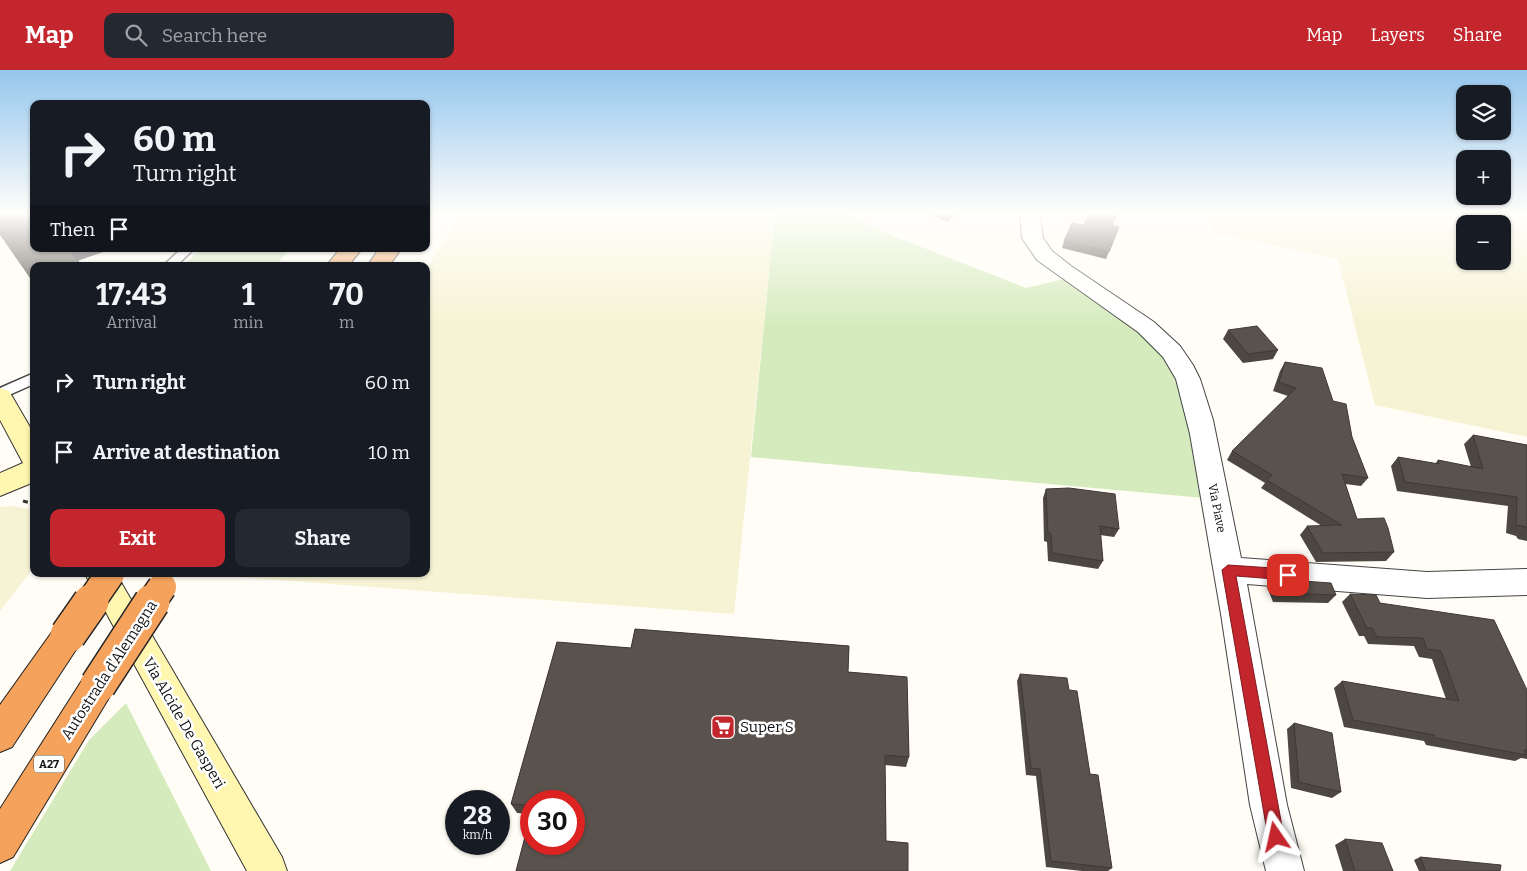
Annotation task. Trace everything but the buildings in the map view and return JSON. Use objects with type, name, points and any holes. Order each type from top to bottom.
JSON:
[{"type":"highway","points":[[340,262],[349,252]]},
{"type":"highway","points":[[0,735],[108,577]]},
{"type":"highway","name":"Autostrada d'Alemagna","points":[[0,844],[98,685],[166,581]]},
{"type":"street","name":"Via Piave","points":[[1041,251],[1057,267],[1115,304],[1168,348],[1178,360],[1188,379],[1196,409],[1228,570],[1279,854],[1285,871]]},
{"type":"street","points":[[0,396],[30,451]]},
{"type":"street","points":[[0,484],[30,472]]},
{"type":"street","points":[[1228,570],[1428,585],[1527,582]]},
{"type":"street","name":"Via Alcide De Gasperi","points":[[102,577],[268,871]]},
{"type":"lane","points":[[173,262],[185,252]]},
{"type":"lane","points":[[0,396],[30,380]]},
{"type":"shaded area","points":[[438,251],[771,251],[734,614],[238,577],[430,577],[430,263]]},
{"type":"shaded area","points":[[1302,251],[1456,251],[1456,270],[1511,270],[1511,251],[1527,251],[1527,437],[1375,405],[1338,259]]},
{"type":"shaded area","points":[[11,506],[30,510],[30,572],[0,611],[0,507]]},
{"type":"green space","points":[[771,251],[933,251],[1026,288],[1072,277],[1168,348],[1215,499],[751,457]]},
{"type":"green space","points":[[198,252],[287,252],[279,262],[187,262]]},
{"type":"green space","points":[[126,703],[211,871],[10,871],[89,740]]},
{"type":"place","name":"Super S","points":[[723,727]]},
{"type":"route","points":[[1276,837],[1228,570],[1288,575]]}]
